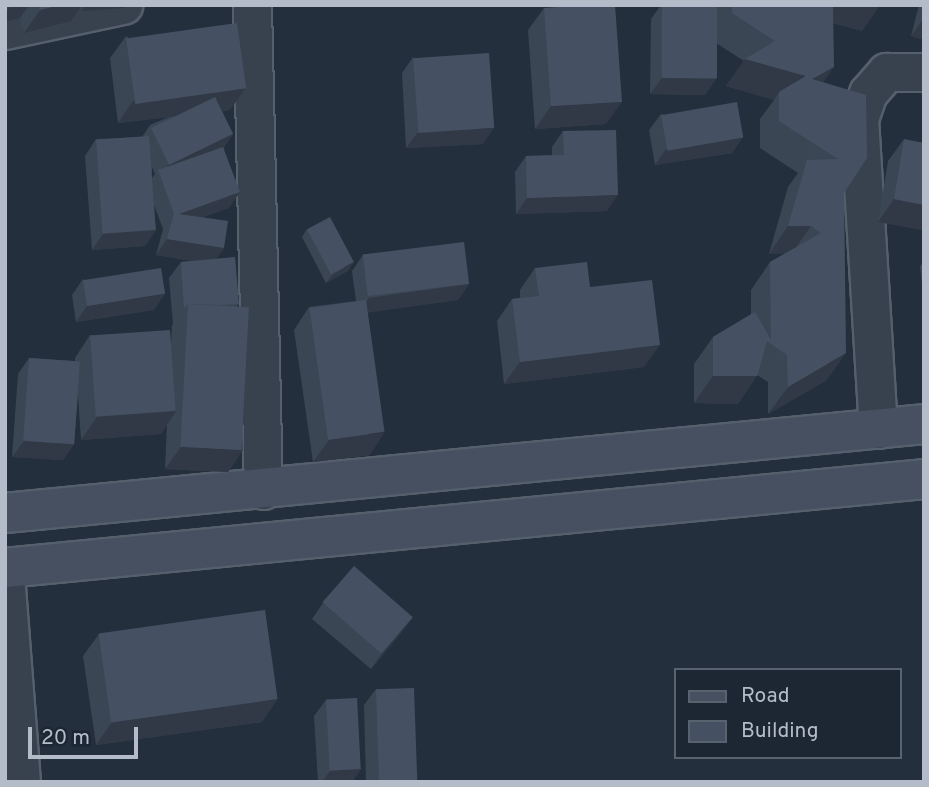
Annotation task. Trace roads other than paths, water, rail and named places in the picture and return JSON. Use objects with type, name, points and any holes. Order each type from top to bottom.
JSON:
[{"type":"main road","points":[[5,513],[924,424]]},
{"type":"main road","points":[[5,568],[924,479]]},
{"type":"street","points":[[5,30],[123,5]]},
{"type":"street","points":[[252,5],[262,490]]},
{"type":"street","points":[[878,429],[859,120],[868,93],[886,72],[924,72]]},
{"type":"street","points":[[5,575],[21,782]]}]
